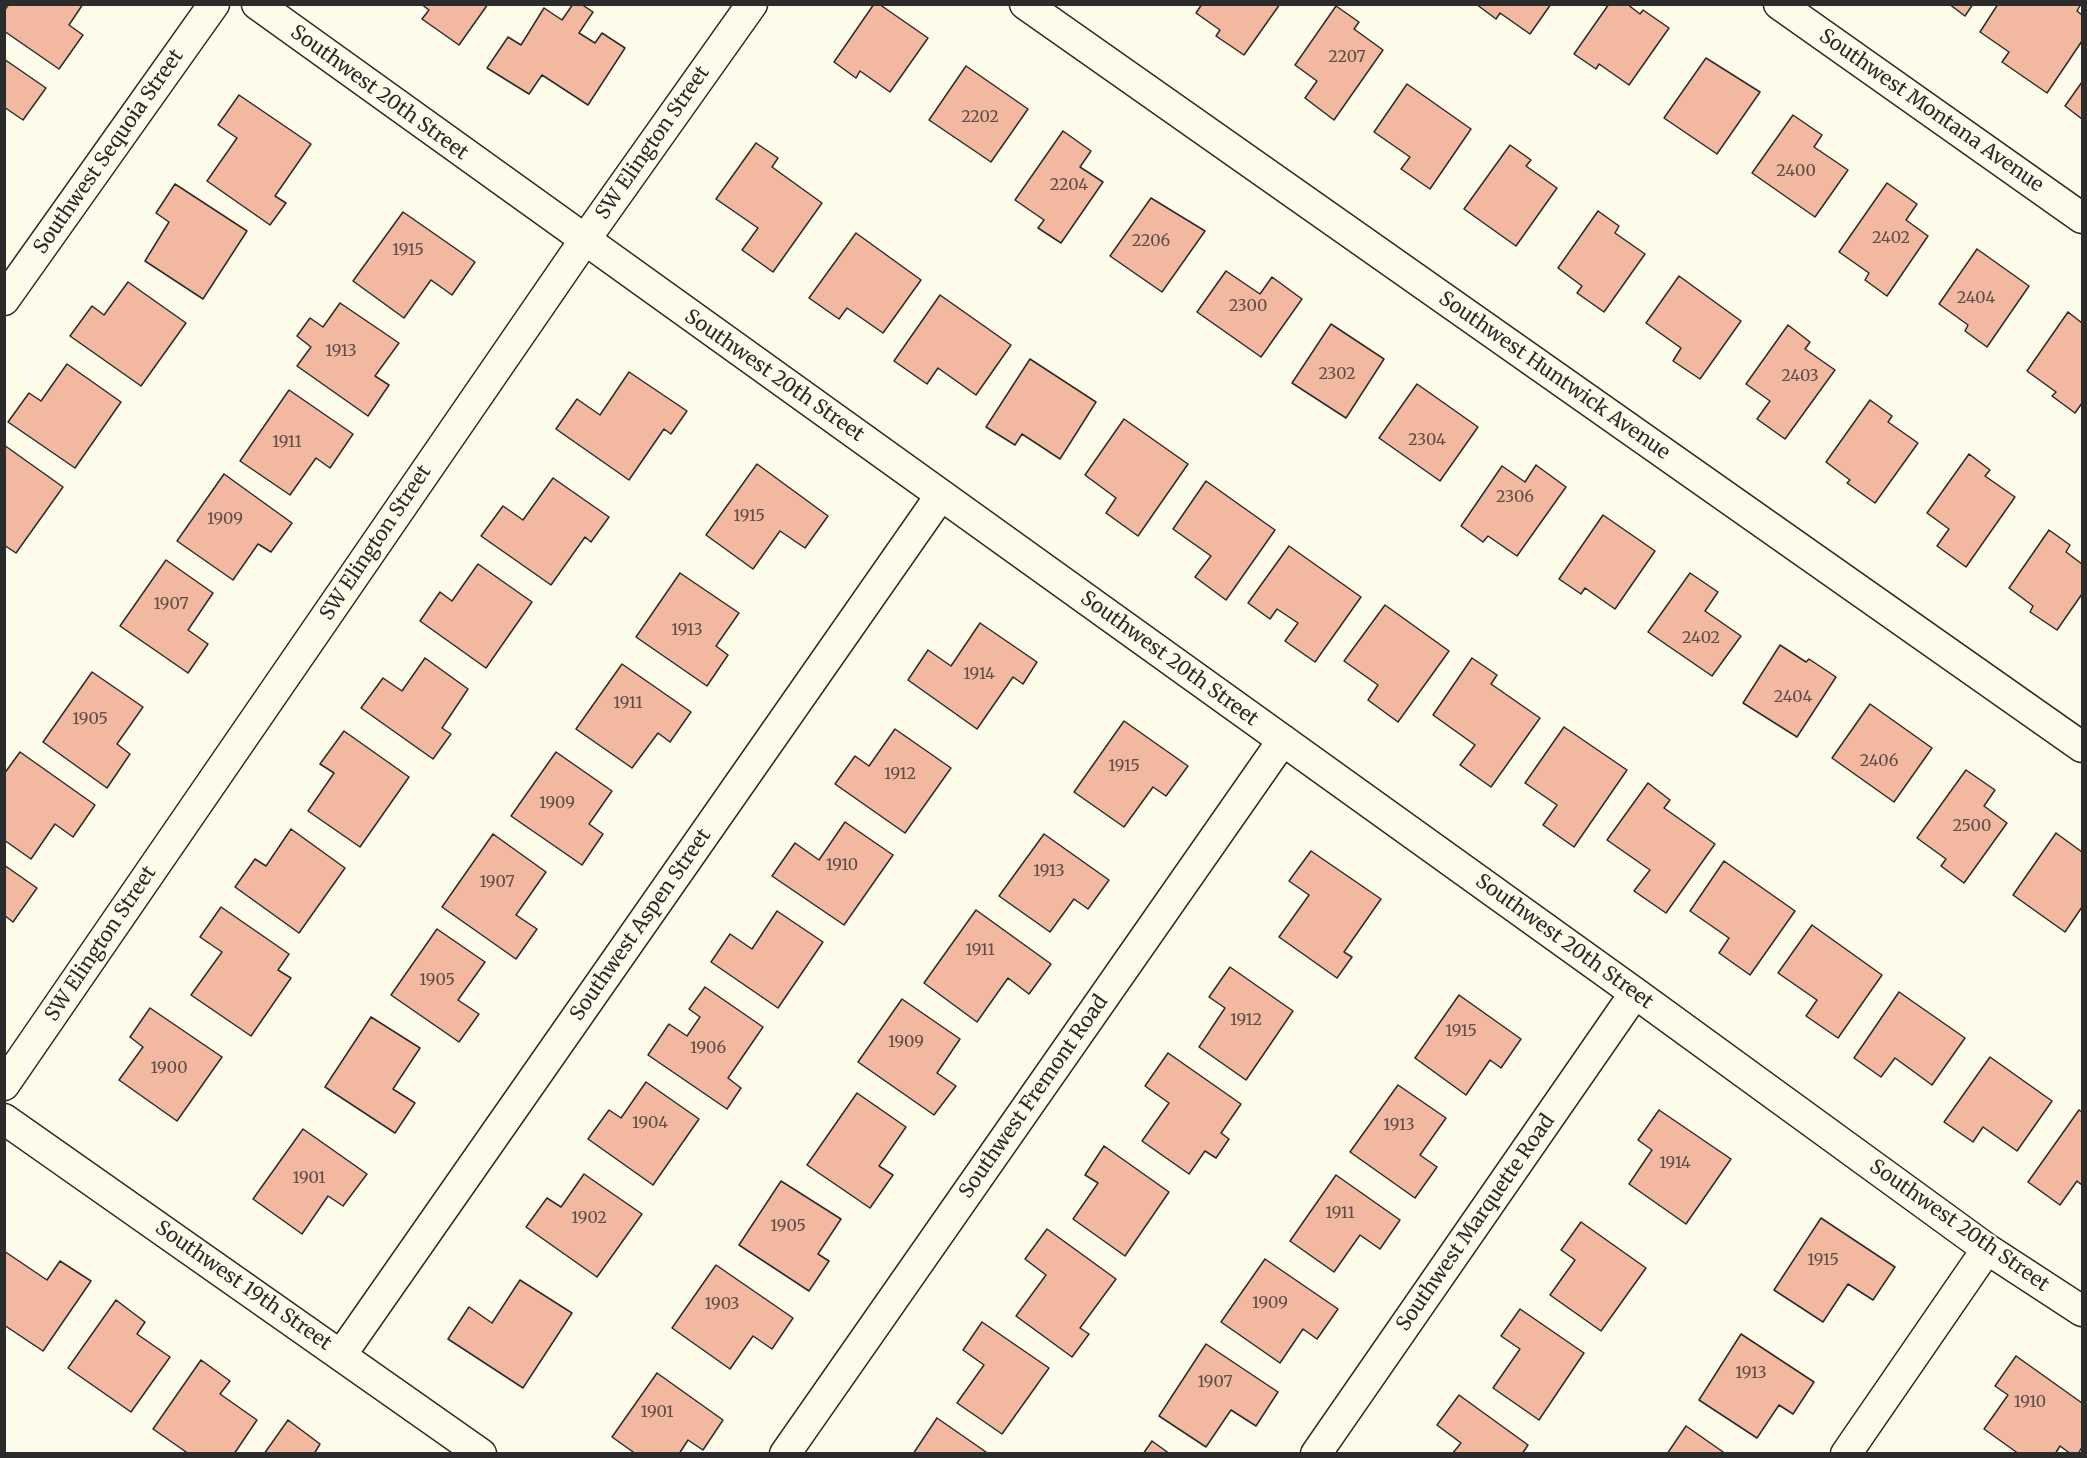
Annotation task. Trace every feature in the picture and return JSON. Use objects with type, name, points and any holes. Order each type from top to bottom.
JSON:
[{"type":"street","name":"Southwest Sequoia Street","points":[[4,300],[214,4]]},
{"type":"street","name":"Southwest 20th Street","points":[[257,4],[584,241],[1635,993],[1987,1249],[2082,1311]]},
{"type":"street","name":"SW Elington Street","points":[[4,1085],[584,241],[752,4]]},
{"type":"street","name":"Southwest Huntwick Avenue","points":[[1024,4],[2082,747]]},
{"type":"street","name":"Southwest Montana Avenue","points":[[1779,4],[2082,218]]},
{"type":"street","name":"Southwest Aspen Street","points":[[341,1355],[941,495]]},
{"type":"street","name":"Southwest Fremont Road","points":[[785,1454],[1283,740]]},
{"type":"street","name":"Southwest Marquette Road","points":[[1316,1454],[1635,993]]},
{"type":"street","name":"Southwest 19th Street","points":[[4,1119],[481,1454]]},
{"type":"street","points":[[1846,1454],[1987,1249]]},
{"type":"building","points":[[9,4],[83,4],[69,25],[83,35],[59,69],[4,31],[4,11]]},
{"type":"building","points":[[421,4],[488,4],[459,45],[422,19],[429,10]]},
{"type":"building","points":[[573,4],[581,4],[593,12],[579,33],[595,43],[602,33],[625,48],[588,105],[542,75],[529,94],[487,68],[508,37],[521,45],[544,8],[562,20]]},
{"type":"building","points":[[874,4],[879,4],[928,38],[890,92],[860,71],[856,78],[834,62]]},
{"type":"building","points":[[1202,4],[1280,4],[1244,55],[1216,36],[1220,30],[1196,13]]},
{"type":"building","points":[[1476,4],[1551,4],[1530,34],[1500,13],[1496,19]]},
{"type":"building","points":[[1609,4],[1627,4],[1640,14],[1643,10],[1669,28],[1629,85],[1599,64],[1596,69],[1574,54]]},
{"type":"building","points":[[1949,4],[1973,4],[1965,16]]},
{"type":"building","points":[[1998,4],[2081,4],[2077,11],[2082,15],[2082,41],[2047,93],[2002,62],[2009,52],[1980,32]]},
{"type":"building","points":[[1336,6],[1359,22],[1354,29],[1383,50],[1334,120],[1305,98],[1317,81],[1295,65]]},
{"type":"building","points":[[1706,58],[1760,92],[1717,154],[1664,118]]},
{"type":"building","points":[[4,59],[46,88],[23,120],[4,107]]},
{"type":"building","points":[[966,66],[1028,109],[991,162],[929,120]]},
{"type":"building","points":[[2082,82],[2082,119],[2065,106]]},
{"type":"building","points":[[1407,84],[1471,129],[1430,189],[1401,169],[1410,157],[1374,132]]},
{"type":"building","points":[[239,95],[311,144],[275,196],[286,203],[270,225],[207,181],[237,138],[218,125]]},
{"type":"building","points":[[1793,115],[1822,135],[1814,147],[1848,170],[1815,217],[1752,173]]},
{"type":"building","points":[[1063,131],[1091,151],[1080,167],[1103,182],[1061,243],[1038,228],[1044,220],[1015,200]]},
{"type":"building","points":[[756,143],[778,158],[772,167],[822,203],[773,272],[742,250],[758,228],[716,199]]},
{"type":"building","points":[[1510,145],[1531,160],[1526,166],[1557,188],[1516,246],[1464,209]]},
{"type":"building","points":[[1887,183],[1917,204],[1906,220],[1928,236],[1887,296],[1865,280],[1869,273],[1839,252]]},
{"type":"building","points":[[175,184],[247,231],[203,299],[145,261],[169,222],[156,213]]},
{"type":"building","points":[[1151,198],[1205,231],[1162,292],[1110,256]]},
{"type":"building","points":[[1598,211],[1619,226],[1615,233],[1645,254],[1604,312],[1577,293],[1582,286],[1558,268]]},
{"type":"building","points":[[403,212],[475,262],[452,295],[431,280],[404,318],[353,281]]},
{"type":"building","points":[[856,233],[921,280],[883,333],[847,308],[839,319],[809,298]]},
{"type":"building","points":[[1977,249],[2029,286],[1987,347],[1965,331],[1968,325],[1939,304]]},
{"type":"building","points":[[1226,271],[1260,294],[1272,277],[1302,299],[1261,357],[1197,312]]},
{"type":"building","points":[[1679,276],[1741,321],[1700,379],[1673,361],[1681,348],[1646,323]]},
{"type":"building","points":[[128,282],[186,323],[141,386],[70,336],[92,306],[104,315]]},
{"type":"building","points":[[940,295],[1011,345],[976,395],[938,368],[927,384],[894,361]]},
{"type":"building","points":[[340,303],[399,343],[375,376],[389,385],[368,416],[297,366],[311,347],[297,336],[310,318],[323,327]]},
{"type":"building","points":[[2068,312],[2082,323],[2082,403],[2075,413],[2052,396],[2056,392],[2027,371]]},
{"type":"building","points":[[1331,324],[1384,359],[1346,418],[1292,383]]},
{"type":"building","points":[[1788,325],[1810,342],[1805,349],[1835,370],[1785,439],[1757,419],[1770,401],[1746,384]]},
{"type":"building","points":[[1030,359],[1096,402],[1060,459],[1022,434],[1015,445],[986,427]]},
{"type":"building","points":[[67,364],[121,402],[75,468],[8,422],[29,393],[41,401]]},
{"type":"building","points":[[629,372],[687,411],[671,434],[664,429],[629,480],[556,429],[577,399],[600,415]]},
{"type":"building","points":[[1417,384],[1478,427],[1440,481],[1379,438]]},
{"type":"building","points":[[289,390],[353,434],[330,468],[316,458],[290,495],[240,461]]},
{"type":"building","points":[[1870,400],[1892,416],[1888,422],[1918,443],[1875,503],[1847,483],[1850,480],[1826,462]]},
{"type":"building","points":[[1124,419],[1188,464],[1138,536],[1106,513],[1116,498],[1085,475]]},
{"type":"building","points":[[4,445],[63,487],[16,553],[4,545]]},
{"type":"building","points":[[1969,454],[1990,470],[1985,476],[2015,497],[1966,567],[1937,546],[1949,529],[1927,513]]},
{"type":"building","points":[[757,464],[828,516],[805,548],[780,531],[753,569],[706,535]]},
{"type":"building","points":[[1536,465],[1566,487],[1517,556],[1488,536],[1483,542],[1461,526],[1502,466],[1525,482]]},
{"type":"building","points":[[224,474],[292,523],[271,552],[258,544],[233,580],[177,541]]},
{"type":"building","points":[[553,478],[609,517],[591,542],[585,537],[551,585],[481,536],[503,506],[523,520]]},
{"type":"building","points":[[1206,481],[1275,530],[1226,600],[1195,577],[1211,556],[1173,529]]},
{"type":"building","points":[[1603,515],[1655,551],[1615,609],[1585,588],[1581,594],[1559,579]]},
{"type":"building","points":[[2049,530],[2070,545],[2066,552],[2082,564],[2082,594],[2057,630],[2030,612],[2033,606],[2009,588]]},
{"type":"building","points":[[1289,546],[1361,597],[1315,662],[1285,641],[1298,623],[1277,609],[1270,619],[1248,603]]},
{"type":"building","points":[[166,560],[213,593],[188,630],[208,644],[188,673],[120,626]]},
{"type":"building","points":[[478,564],[532,602],[486,668],[420,621],[440,592],[452,601]]},
{"type":"building","points":[[680,573],[739,613],[716,646],[728,655],[707,686],[636,637]]},
{"type":"building","points":[[1690,573],[1718,592],[1705,611],[1741,636],[1712,676],[1648,632]]},
{"type":"building","points":[[1385,605],[1449,651],[1398,722],[1368,700],[1378,685],[1344,661]]},
{"type":"building","points":[[980,623],[1037,662],[1023,684],[1013,677],[977,729],[908,680],[928,650],[951,666]]},
{"type":"building","points":[[1780,645],[1806,662],[1809,659],[1836,677],[1797,737],[1743,703]]},
{"type":"building","points":[[425,658],[468,689],[442,728],[451,734],[433,759],[361,708],[383,678],[402,691]]},
{"type":"building","points":[[1472,658],[1497,675],[1491,684],[1540,718],[1491,787],[1460,765],[1475,745],[1433,715]]},
{"type":"building","points":[[622,664],[691,712],[670,742],[658,733],[632,768],[576,729]]},
{"type":"building","points":[[92,672],[143,707],[117,744],[130,754],[107,788],[43,742]]},
{"type":"building","points":[[1870,704],[1932,748],[1894,802],[1832,758]]},
{"type":"building","points":[[1124,721],[1188,766],[1166,796],[1153,787],[1124,827],[1074,792]]},
{"type":"building","points":[[1564,727],[1627,770],[1574,847],[1543,825],[1557,805],[1525,783]]},
{"type":"building","points":[[895,729],[951,768],[905,833],[835,784],[855,756],[869,766]]},
{"type":"building","points":[[344,731],[409,777],[360,847],[308,811],[334,773],[320,764]]},
{"type":"building","points":[[20,752],[95,805],[73,837],[55,824],[31,859],[4,840],[4,774]]},
{"type":"building","points":[[556,752],[612,791],[589,824],[603,834],[582,865],[511,816]]},
{"type":"building","points":[[1966,770],[1995,790],[1984,806],[2007,823],[1964,883],[1941,866],[1946,859],[1917,838]]},
{"type":"building","points":[[1648,783],[1670,800],[1664,808],[1715,844],[1666,913],[1634,891],[1650,870],[1607,840]]},
{"type":"building","points":[[845,822],[893,855],[844,925],[772,876],[795,843],[819,860]]},
{"type":"building","points":[[291,829],[345,868],[299,933],[235,887],[255,859],[266,866]]},
{"type":"building","points":[[2056,833],[2082,852],[2082,907],[2065,932],[2013,895]]},
{"type":"building","points":[[493,834],[546,872],[516,915],[537,929],[516,959],[442,907]]},
{"type":"building","points":[[1044,834],[1109,880],[1088,909],[1074,899],[1050,932],[999,896]]},
{"type":"building","points":[[1311,851],[1381,899],[1344,952],[1352,957],[1337,978],[1279,937],[1309,895],[1289,881]]},
{"type":"building","points":[[1724,861],[1795,911],[1750,975],[1719,953],[1729,938],[1690,911]]},
{"type":"building","points":[[4,865],[37,888],[13,922],[4,915]]},
{"type":"building","points":[[221,907],[289,954],[278,970],[291,978],[251,1036],[191,995],[222,952],[200,937]]},
{"type":"building","points":[[976,910],[1051,964],[1029,994],[1008,978],[977,1022],[924,983]]},
{"type":"building","points":[[777,911],[823,942],[778,1008],[711,962],[730,934],[752,949]]},
{"type":"building","points":[[1812,925],[1882,975],[1838,1038],[1806,1016],[1817,1000],[1778,973]]},
{"type":"building","points":[[437,929],[485,962],[458,1000],[479,1014],[459,1042],[391,995]]},
{"type":"building","points":[[1230,967],[1293,1011],[1246,1080],[1199,1047],[1225,1008],[1209,997]]},
{"type":"building","points":[[705,987],[763,1027],[728,1078],[741,1088],[727,1109],[648,1055],[669,1024],[687,1036],[700,1017],[689,1009]]},
{"type":"building","points":[[1899,992],[1965,1038],[1932,1085],[1895,1058],[1881,1077],[1854,1058]]},
{"type":"building","points":[[1459,995],[1521,1039],[1501,1068],[1490,1060],[1466,1095],[1415,1058]]},
{"type":"building","points":[[902,999],[960,1039],[937,1073],[956,1086],[934,1115],[858,1062]]},
{"type":"building","points":[[150,1008],[222,1057],[177,1121],[119,1080],[143,1047],[130,1037]]},
{"type":"building","points":[[371,1017],[420,1048],[393,1089],[415,1103],[395,1133],[325,1087]]},
{"type":"building","points":[[1168,1053],[1241,1104],[1221,1133],[1229,1139],[1216,1158],[1205,1151],[1189,1174],[1142,1141],[1169,1103],[1145,1086]]},
{"type":"building","points":[[1990,1057],[2052,1101],[2017,1151],[1983,1127],[1973,1142],[1944,1122]]},
{"type":"building","points":[[646,1082],[699,1119],[653,1185],[588,1139],[609,1110],[621,1118]]},
{"type":"building","points":[[1398,1085],[1446,1118],[1420,1155],[1437,1167],[1415,1198],[1350,1152]]},
{"type":"building","points":[[857,1093],[906,1127],[879,1166],[893,1175],[870,1208],[807,1165]]},
{"type":"building","points":[[1659,1110],[1731,1159],[1686,1224],[1629,1184],[1652,1150],[1638,1140]]},
{"type":"building","points":[[2079,1110],[2082,1112],[2082,1185],[2077,1181],[2060,1205],[2028,1182]]},
{"type":"building","points":[[303,1129],[367,1174],[343,1206],[328,1196],[302,1234],[253,1199]]},
{"type":"building","points":[[1104,1146],[1169,1192],[1125,1256],[1073,1219],[1098,1183],[1085,1175]]},
{"type":"building","points":[[584,1174],[642,1214],[597,1277],[526,1227],[547,1198],[561,1207]]},
{"type":"building","points":[[1336,1175],[1400,1220],[1380,1249],[1360,1235],[1334,1272],[1290,1241]]},
{"type":"building","points":[[781,1181],[841,1219],[818,1254],[829,1261],[809,1291],[739,1245]]},
{"type":"building","points":[[1821,1218],[1895,1267],[1873,1300],[1848,1284],[1823,1322],[1774,1290]]},
{"type":"building","points":[[1581,1222],[1646,1268],[1601,1331],[1550,1295],[1575,1260],[1561,1250]]},
{"type":"building","points":[[1047,1229],[1116,1279],[1080,1328],[1089,1334],[1072,1357],[1016,1316],[1046,1275],[1025,1259]]},
{"type":"building","points":[[4,1251],[47,1280],[60,1261],[91,1281],[43,1351],[4,1325]]},
{"type":"building","points":[[1265,1259],[1338,1309],[1317,1339],[1303,1329],[1280,1363],[1221,1322]]},
{"type":"building","points":[[716,1265],[793,1318],[772,1349],[753,1336],[730,1369],[672,1328]]},
{"type":"building","points":[[520,1280],[572,1313],[523,1388],[448,1339],[469,1307],[492,1323]]},
{"type":"building","points":[[116,1300],[145,1322],[137,1334],[170,1357],[131,1412],[68,1368]]},
{"type":"building","points":[[1520,1309],[1584,1353],[1539,1420],[1493,1388],[1520,1349],[1501,1336]]},
{"type":"building","points":[[982,1322],[1049,1368],[1002,1434],[957,1403],[984,1365],[963,1350]]},
{"type":"building","points":[[1741,1334],[1814,1382],[1793,1414],[1779,1405],[1757,1438],[1699,1400]]},
{"type":"building","points":[[1206,1344],[1278,1392],[1256,1426],[1231,1410],[1206,1447],[1159,1416]]},
{"type":"building","points":[[2016,1356],[2082,1403],[2082,1447],[2078,1454],[2071,1454],[2060,1446],[2055,1454],[2019,1454],[1984,1429],[2008,1395],[1995,1386]]},
{"type":"building","points":[[201,1360],[230,1381],[220,1394],[257,1420],[234,1454],[189,1454],[153,1429]]},
{"type":"building","points":[[657,1373],[723,1420],[703,1450],[688,1440],[679,1454],[636,1454],[612,1437]]},
{"type":"building","points":[[1459,1395],[1528,1445],[1522,1454],[1452,1454],[1461,1443],[1437,1425]]},
{"type":"building","points":[[937,1418],[986,1452],[985,1454],[913,1454]]},
{"type":"building","points":[[288,1420],[320,1444],[314,1454],[264,1454]]},
{"type":"building","points":[[1686,1426],[1726,1454],[1667,1454]]},
{"type":"building","points":[[1152,1441],[1170,1454],[1143,1454]]}]
